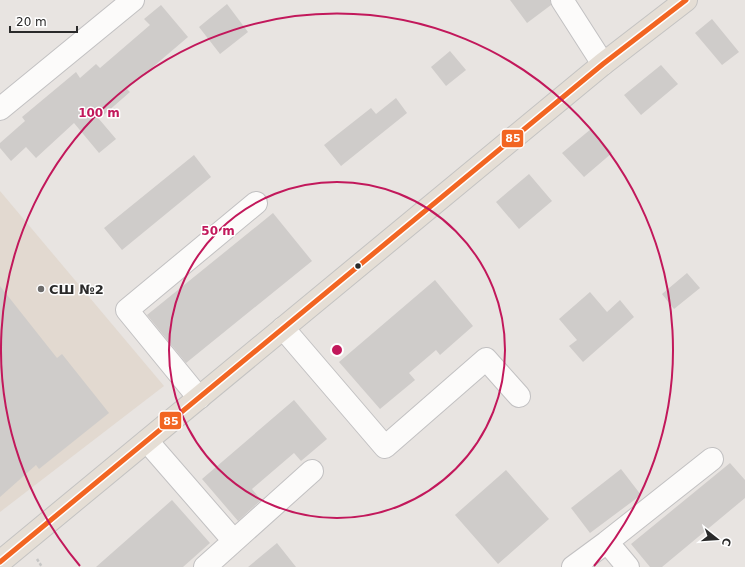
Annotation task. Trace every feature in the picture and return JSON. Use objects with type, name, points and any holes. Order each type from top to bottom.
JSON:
[{"type":"main road","points":[[3,563],[147,441],[603,64],[686,0]]},
{"type":"street","points":[[0,108],[133,0]]},
{"type":"street","points":[[562,0],[603,64]]},
{"type":"street","points":[[199,398],[126,310],[256,203]]},
{"type":"street","points":[[283,328],[385,447],[486,359],[519,396]]},
{"type":"street","points":[[147,441],[234,541]]},
{"type":"street","points":[[573,567],[712,459]]},
{"type":"street","points":[[205,567],[312,471]]},
{"type":"street","points":[[607,542],[628,567]]},
{"type":"shaded area","name":"СШ №2","points":[[0,191],[164,386],[0,512]]},
{"type":"building","points":[[510,0],[550,0],[551,5],[527,23]]},
{"type":"building","points":[[227,4],[248,32],[220,54],[199,27]]},
{"type":"building","points":[[161,5],[188,37],[127,89],[130,92],[99,119],[116,139],[99,153],[74,123],[36,158],[26,147],[11,161],[0,148],[0,143],[25,121],[22,117],[76,72],[80,78],[96,64],[100,68],[150,25],[144,19]]},
{"type":"building","points":[[712,19],[739,52],[722,65],[695,33]]},
{"type":"building","points":[[450,51],[466,70],[446,86],[431,67]]},
{"type":"building","points":[[661,65],[678,84],[641,115],[624,95]]},
{"type":"building","points":[[396,98],[407,113],[341,166],[324,145],[371,108],[376,114]]},
{"type":"building","points":[[591,129],[612,153],[584,177],[562,153]]},
{"type":"building","points":[[194,155],[211,177],[122,250],[104,228]]},
{"type":"building","points":[[529,174],[552,201],[519,229],[496,202]]},
{"type":"building","points":[[273,213],[312,261],[186,363],[147,315]]},
{"type":"building","points":[[687,273],[700,288],[674,309],[662,294]]},
{"type":"building","points":[[435,280],[473,326],[440,355],[436,350],[409,373],[415,380],[380,409],[339,362]]},
{"type":"building","points":[[0,286],[57,358],[62,354],[109,413],[39,469],[36,465],[0,497]]},
{"type":"building","points":[[590,292],[607,312],[620,300],[634,317],[583,362],[569,346],[577,340],[559,319]]},
{"type":"building","points":[[294,400],[327,439],[301,461],[294,453],[252,489],[261,500],[238,521],[202,479]]},
{"type":"building","points":[[730,463],[745,480],[745,498],[662,567],[650,567],[631,544]]},
{"type":"building","points":[[621,469],[641,495],[590,533],[571,508]]},
{"type":"building","points":[[506,470],[549,519],[498,564],[455,515]]},
{"type":"building","points":[[172,500],[210,543],[183,567],[96,567]]},
{"type":"building","points":[[277,543],[296,567],[248,567]]},
{"type":"transit line","name":"85","points":[[0,562],[603,64],[686,0]]},
{"type":"place","name":"СШ №2","points":[[41,289]]}]
